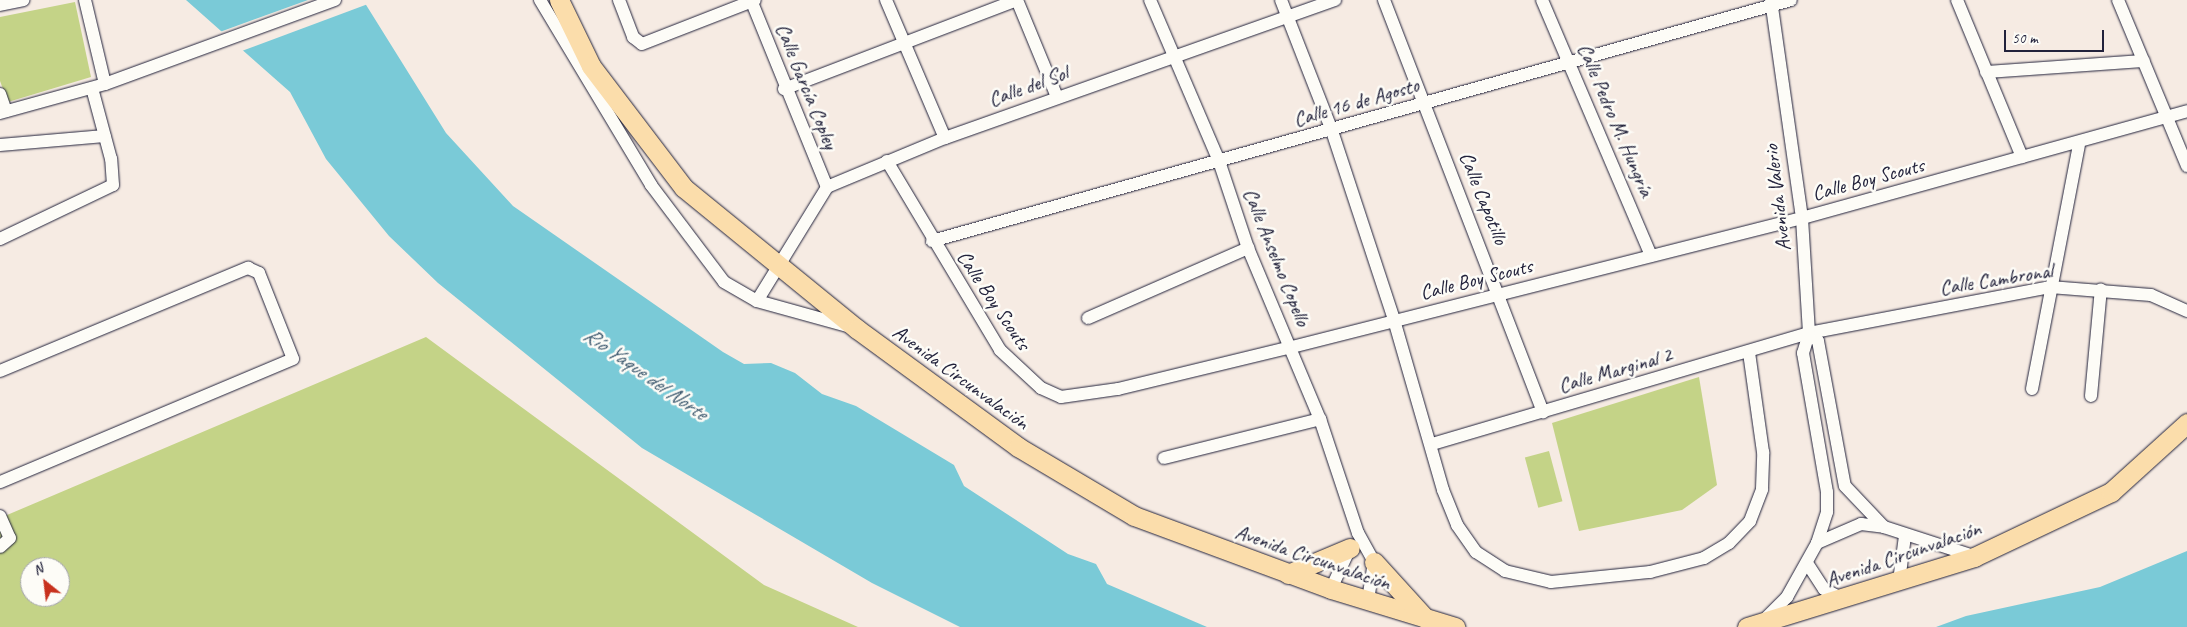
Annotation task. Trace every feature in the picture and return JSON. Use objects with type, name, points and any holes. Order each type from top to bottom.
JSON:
[{"type":"main road","name":"Avenida Circunvalación","points":[[559,0],[591,66],[650,149],[684,188],[779,268],[857,328],[1080,487],[1134,516],[1288,574],[1430,622],[1455,627]]},
{"type":"main road","name":"Avenida Circunvalación","points":[[2069,510],[2133,461],[2187,408]]},
{"type":"main road","name":"Avenida Circunvalación","points":[[1753,626],[1974,557],[2110,492],[2187,423]]},
{"type":"main road","points":[[1288,574],[1354,540]]},
{"type":"main road","points":[[1374,562],[1430,622]]},
{"type":"street","points":[[0,5],[23,0]]},
{"type":"street","points":[[85,0],[105,84]]},
{"type":"street","points":[[0,94],[3,112],[92,88],[335,0]]},
{"type":"street","points":[[540,0],[651,185],[724,282],[757,301],[857,328]]},
{"type":"street","points":[[619,0],[633,37],[642,44],[752,0]]},
{"type":"street","name":"Calle García Copley","points":[[752,0],[784,88],[827,187]]},
{"type":"street","points":[[886,0],[903,44],[945,138]]},
{"type":"street","points":[[784,88],[1017,0],[1057,97]]},
{"type":"street","name":"Calle Anselmo Copello","points":[[1150,0],[1219,161],[1248,248],[1292,347],[1320,419],[1354,540],[1374,562]]},
{"type":"street","points":[[1281,0],[1332,132],[1394,320],[1458,525],[1476,552],[1505,571],[1560,582],[1650,572],[1704,558],[1729,543],[1750,520],[1762,489],[1763,452],[1749,352]]},
{"type":"street","name":"Calle del Sol","points":[[827,187],[945,138],[1335,0]]},
{"type":"street","name":"Calle Capotillo","points":[[1384,0],[1500,293],[1543,412]]},
{"type":"street","name":"Calle Pedro M. Hungría","points":[[1542,0],[1570,61],[1651,256]]},
{"type":"street","name":"Calle 16 de Agosto","points":[[932,241],[1219,161],[1332,132],[1424,103],[1772,3],[1792,0]]},
{"type":"street","points":[[1957,0],[2022,158]]},
{"type":"street","points":[[2118,0],[2187,166]]},
{"type":"street","name":"Avenida Valerio","points":[[1753,626],[1787,597],[1817,543],[1827,512],[1827,492],[1803,353],[1809,332],[1802,218],[1772,3]]},
{"type":"street","points":[[1986,72],[2144,61]]},
{"type":"street","points":[[0,239],[108,191],[115,178],[92,88]]},
{"type":"street","name":"Calle Boy Scouts","points":[[887,161],[932,241],[1000,350],[1026,377],[1061,397],[1118,388],[1292,347],[1802,218],[2022,158],[2079,145],[2187,111]]},
{"type":"street","points":[[0,145],[105,136]]},
{"type":"street","points":[[2032,388],[2050,287],[2079,145]]},
{"type":"street","points":[[757,301],[827,187]]},
{"type":"street","points":[[1088,318],[1248,248]]},
{"type":"street","points":[[0,371],[248,268],[259,273],[293,359],[0,482]]},
{"type":"street","name":"Calle Cambronal","points":[[1809,332],[2050,287],[2101,289],[2151,295],[2187,311]]},
{"type":"street","points":[[2091,396],[2101,289]]},
{"type":"street","name":"Avenida Valerio","points":[[1809,332],[1818,341],[1845,486],[1884,527],[1905,536],[1974,557]]},
{"type":"street","name":"Calle Marginal 2","points":[[1432,444],[1749,352],[1809,332]]},
{"type":"street","points":[[1164,458],[1320,419]]},
{"type":"street","points":[[0,516],[10,538],[0,547]]},
{"type":"street","points":[[1817,543],[1861,524],[1884,527]]},
{"type":"street","points":[[1899,581],[1905,536]]},
{"type":"street","points":[[1331,589],[1354,540]]},
{"type":"street","points":[[1368,600],[1374,562]]},
{"type":"street","points":[[1807,563],[1824,589],[1843,599]]},
{"type":"green space","points":[[75,2],[91,77],[8,102],[0,81],[0,17]]},
{"type":"green space","points":[[426,337],[764,585],[858,627],[0,627],[0,518]]},
{"type":"green space","points":[[1699,377],[1717,485],[1682,510],[1579,531],[1552,423]]},
{"type":"green space","points":[[1549,451],[1562,501],[1538,508],[1525,457]]},
{"type":"water","name":"Río Yaque del Norte","points":[[186,0],[363,0],[446,133],[513,206],[723,352],[744,364],[771,363],[795,373],[822,394],[856,406],[954,465],[964,486],[1068,554],[1096,564],[1107,584],[1207,627],[960,627],[872,583],[642,448],[438,283],[389,236],[326,159],[290,92]]},
{"type":"water","points":[[2187,551],[2187,627],[1936,627],[1966,616],[2100,587]]},
{"type":"pier","points":[[308,0],[366,0],[368,4],[239,52],[217,33]]}]
